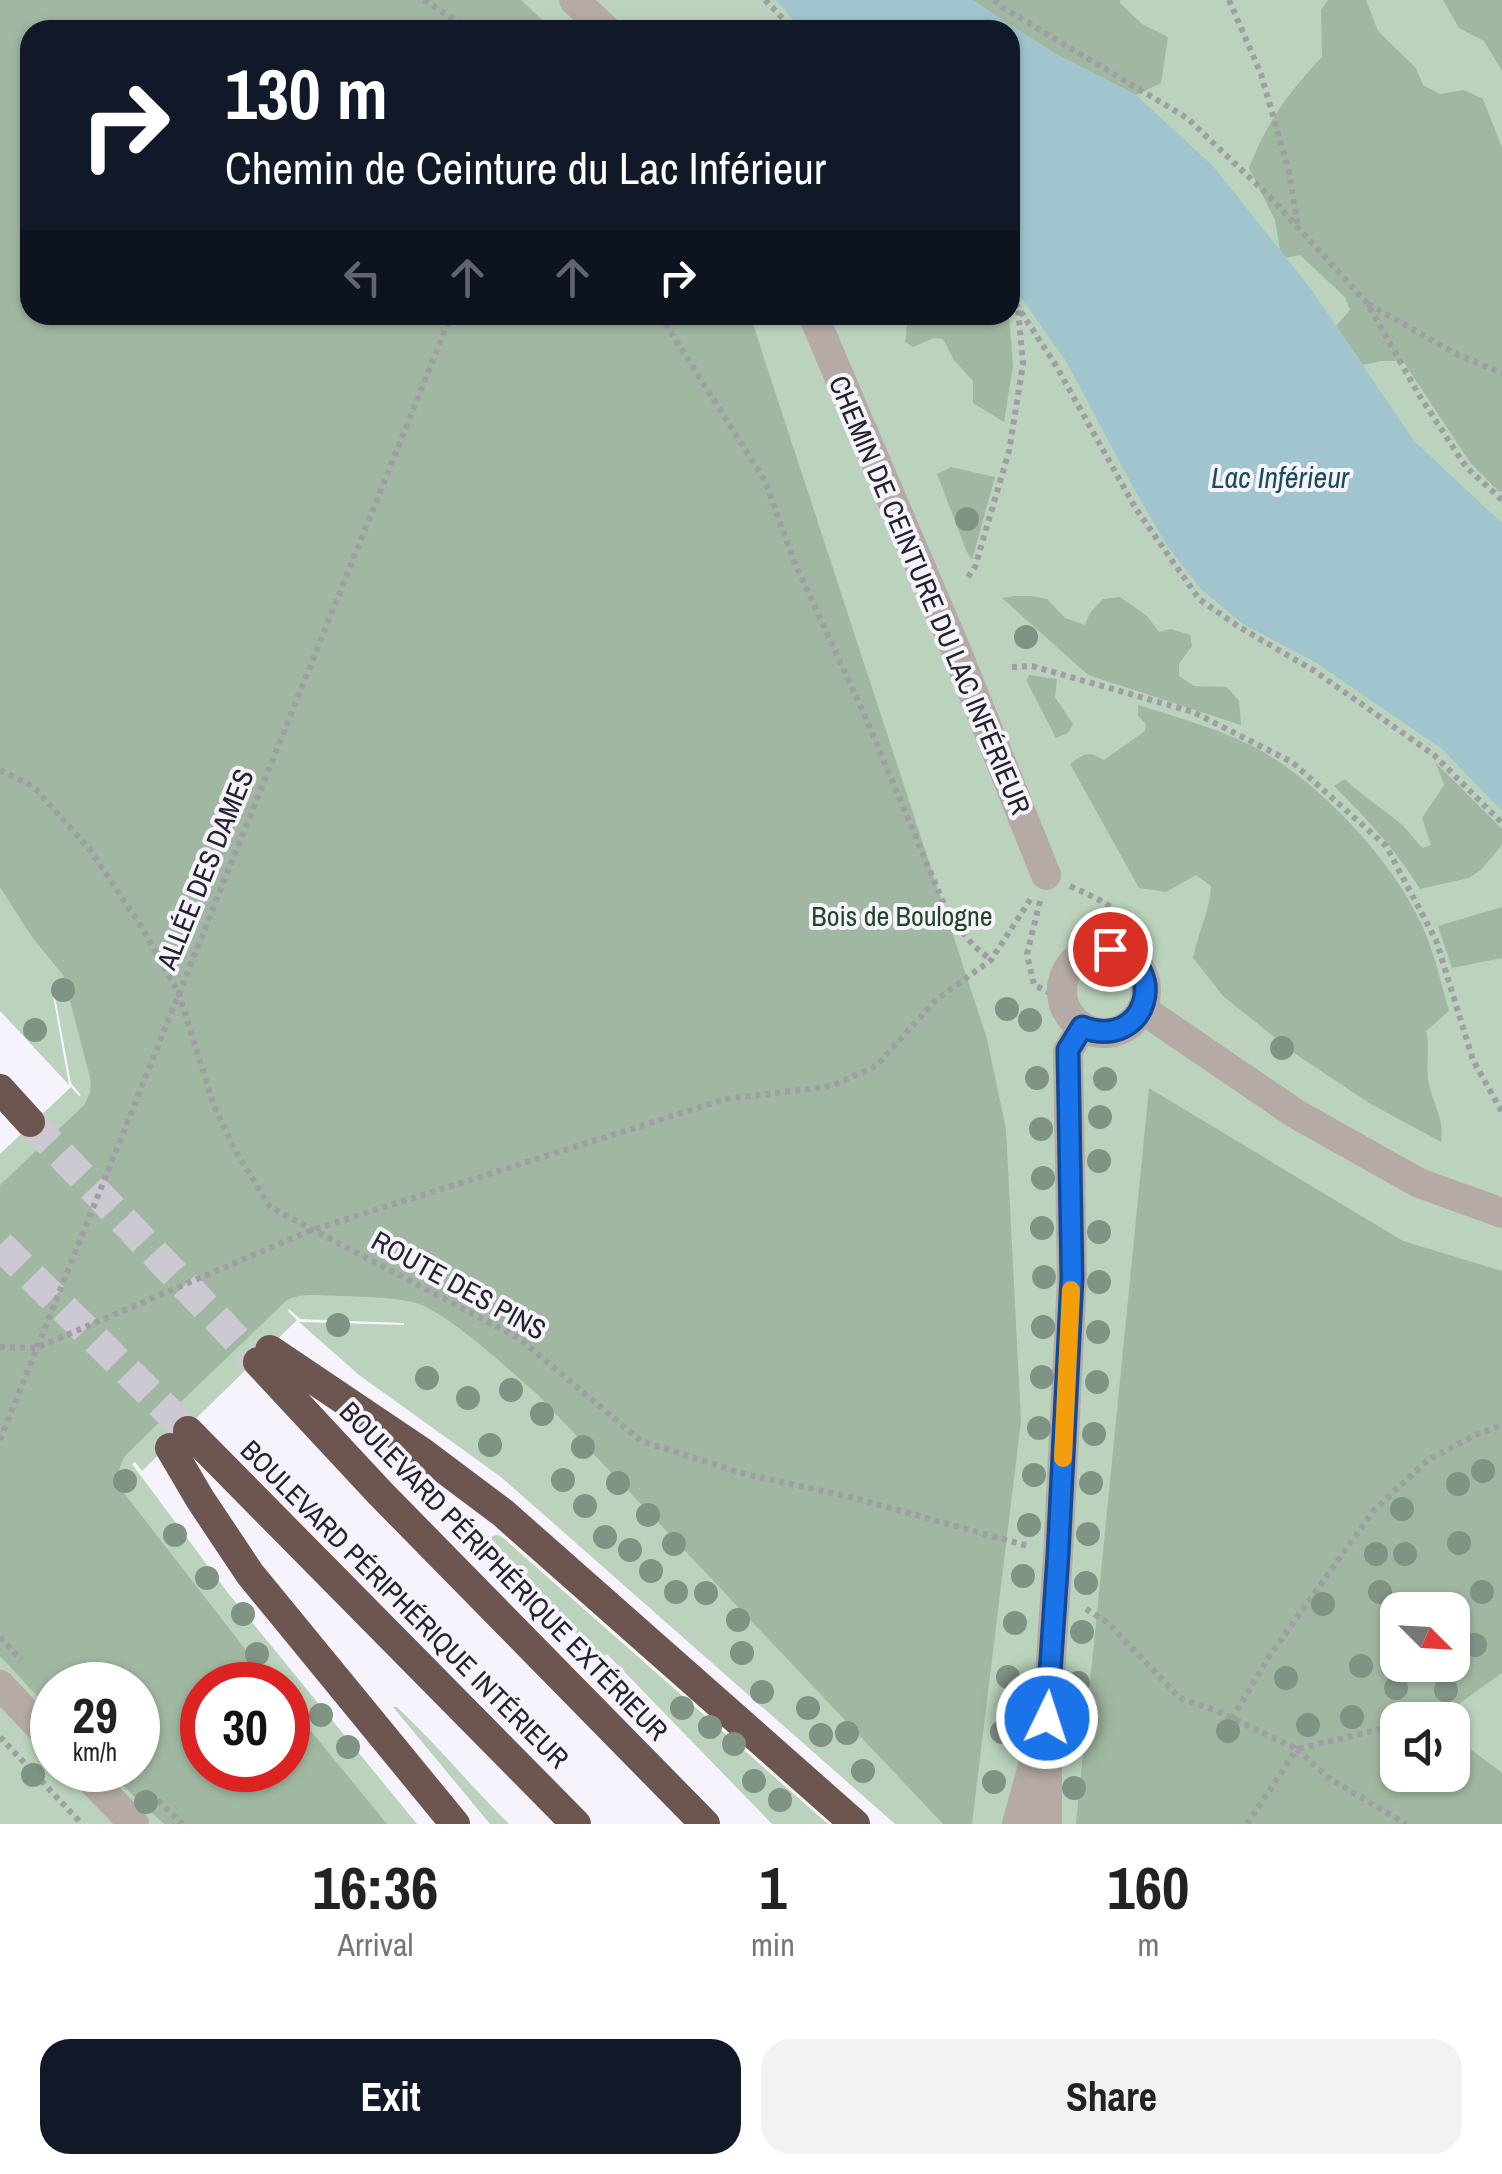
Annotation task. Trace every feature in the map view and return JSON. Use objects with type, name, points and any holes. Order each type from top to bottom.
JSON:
[{"type":"highway","points":[[0,1090],[30,1122]]},
{"type":"highway","name":"BOULEVARD PÉRIPHÉRIQUE EXTÉRIEUR","points":[[705,1824],[380,1493],[264,1356],[423,1453],[503,1512],[855,1824]]},
{"type":"highway","name":"BOULEVARD PÉRIPHÉRIQUE INTÉRIEUR","points":[[455,1824],[250,1574],[200,1499],[179,1440],[576,1824]]},
{"type":"street","points":[[574,0],[595,20]]},
{"type":"street","name":"CHEMIN DE CEINTURE DU LAC INFÉRIEUR","points":[[817,325],[956,650],[1046,875]]},
{"type":"street","points":[[1110,949],[1131,958],[1145,981],[1142,1009],[1120,1030],[1104,1033],[1082,1027],[1070,1016],[1062,1000],[1070,967],[1092,951],[1110,949]]},
{"type":"street","points":[[1142,1009],[1296,1114],[1419,1184],[1502,1213]]},
{"type":"street","points":[[1046,1824],[1047,1718],[1072,1278],[1068,1050],[1082,1027]]},
{"type":"street","points":[[0,1685],[30,1717]]},
{"type":"street","points":[[1017,1824],[1047,1718]]},
{"type":"street","points":[[103,1792],[134,1824]]},
{"type":"path","points":[[424,0],[455,20]]},
{"type":"path","points":[[765,0],[784,20]]},
{"type":"path","points":[[994,0],[1187,118],[1269,196],[1366,303],[1466,467],[1502,500]]},
{"type":"path","points":[[1229,0],[1260,74],[1289,172],[1298,229]]},
{"type":"path","points":[[1366,303],[1458,355],[1502,373]]},
{"type":"path","points":[[1020,311],[1056,364],[1136,509],[1199,599],[1313,670],[1434,755],[1502,823]]},
{"type":"path","name":"ALLÉE DES DAMES","points":[[0,1440],[446,325]]},
{"type":"path","points":[[666,325],[765,482],[794,561],[949,916],[991,960]]},
{"type":"path","points":[[968,577],[975,567],[1009,451],[1022,364],[1019,325]]},
{"type":"path","points":[[1012,667],[1032,666],[1193,712],[1292,762],[1386,846],[1436,940],[1472,1060],[1502,1112]]},
{"type":"path","name":"ROUTE DES PINS","points":[[0,770],[34,787],[90,850],[141,926],[179,994],[214,1106],[270,1208],[520,1338],[641,1441],[745,1474],[854,1498],[1058,1555]]},
{"type":"path","points":[[0,1347],[36,1348],[312,1230],[726,1099],[832,1086],[876,1066],[936,1000],[991,960],[1046,875]]},
{"type":"path","points":[[1046,875],[1112,906],[1130,936],[1131,958]]},
{"type":"path","points":[[1046,875],[1027,954],[1034,985],[1062,1000]]},
{"type":"path","points":[[1232,1718],[1268,1658],[1374,1510],[1428,1460],[1475,1434],[1502,1425]]},
{"type":"path","points":[[1056,1589],[1107,1622],[1180,1698],[1297,1750],[1327,1777],[1406,1824]]},
{"type":"path","points":[[1247,1824],[1297,1750],[1380,1729]]},
{"type":"path","points":[[0,1736],[82,1824]]},
{"type":"green space","name":"Bois de Boulogne","points":[[0,0],[1502,0],[1502,1824],[895,1824],[501,1477],[359,1375],[299,1322],[404,1323],[300,1319],[289,1309],[297,1320],[142,1471],[135,1462],[132,1464],[284,1662],[180,1662],[180,1792],[310,1792],[310,1693],[417,1824],[0,1824],[0,1154],[71,1087],[81,1095],[71,1083],[53,996],[69,1085],[0,1011]]},
{"type":"green space","points":[[0,0],[521,0],[542,20],[20,20],[20,325],[753,325],[987,1039],[1006,1129],[1021,1421],[972,1824],[943,1824],[538,1395],[441,1316],[412,1302],[376,1297],[313,1295],[287,1300],[124,1457],[117,1475],[124,1493],[255,1662],[180,1662],[180,1792],[310,1792],[310,1730],[387,1824],[164,1824],[130,1792],[160,1792],[160,1662],[30,1662],[30,1688],[0,1656],[0,1185],[84,1105],[91,1081],[63,975],[32,937],[0,887]]},
{"type":"green space","points":[[972,0],[1120,0],[1142,24],[1168,37],[1161,83],[1136,95],[1020,31],[1020,20],[1003,20]]},
{"type":"green space","points":[[1328,0],[1366,0],[1378,31],[1416,68],[1423,85],[1440,94],[1464,90],[1483,99],[1502,148],[1502,491],[1469,461],[1403,361],[1363,365],[1336,326],[1350,310],[1345,297],[1300,255],[1286,258],[1280,250],[1275,220],[1249,168],[1280,109],[1322,57],[1321,10]]},
{"type":"green space","points":[[1443,0],[1502,0],[1502,71],[1484,41],[1459,28]]},
{"type":"green space","points":[[907,325],[1010,325],[1013,366],[1004,422],[973,403],[973,381],[954,360],[943,339],[934,338],[913,347],[905,342]]},
{"type":"green space","points":[[951,467],[995,477],[972,560],[937,474]]},
{"type":"green space","points":[[1120,597],[1147,616],[1159,632],[1171,629],[1190,635],[1192,646],[1179,664],[1179,676],[1194,686],[1227,687],[1239,701],[1241,725],[1088,675],[1002,598],[1047,599],[1065,618],[1085,625],[1103,599]]},
{"type":"green space","points":[[1029,675],[1057,679],[1055,697],[1073,724],[1068,733],[1056,738],[1029,686]]},
{"type":"green space","points":[[1138,705],[1246,743],[1300,777],[1352,825],[1397,881],[1427,937],[1449,1011],[1426,1031],[1428,1079],[1440,1118],[1441,1142],[1369,1103],[1294,1053],[1223,996],[1193,958],[1211,886],[1196,875],[1166,892],[1139,888],[1070,764],[1086,754],[1104,760],[1145,731]]},
{"type":"green space","points":[[1436,763],[1502,829],[1502,845],[1469,878],[1420,889],[1380,835],[1334,786],[1345,779],[1400,823],[1423,848],[1431,845],[1422,818],[1444,785]]},
{"type":"green space","points":[[1502,907],[1502,958],[1452,968],[1438,926]]},
{"type":"green space","points":[[1149,1088],[1403,1241],[1502,1271],[1502,1673],[1462,1702],[1380,1702],[1380,1792],[1470,1792],[1470,1749],[1502,1773],[1502,1824],[1076,1824]]},
{"type":"green space","points":[[498,1535],[828,1824],[772,1824],[607,1654],[601,1659],[491,1547],[492,1536]]},
{"type":"green space","points":[[393,1707],[411,1721],[509,1824],[490,1824]]},
{"type":"water","name":"Lac Inférieur","points":[[776,0],[972,0],[1003,20],[793,20]]},
{"type":"water","name":"Lac Inférieur","points":[[1020,31],[1136,95],[1213,166],[1311,289],[1414,441],[1502,523],[1502,811],[1442,749],[1315,662],[1243,624],[1201,589],[1168,547],[1066,361],[1020,296]]},
{"type":"tunnel","points":[[30,1122],[258,1362]]},
{"type":"tunnel","points":[[0,1245],[188,1431]]},
{"type":"slow traffic","points":[[1063,1458],[1071,1290]]},
{"type":"route","points":[[1047,1718],[1072,1278],[1068,1050],[1082,1027],[1104,1033],[1120,1030],[1132,1022],[1146,996],[1142,973],[1131,958],[1110,949]]}]
